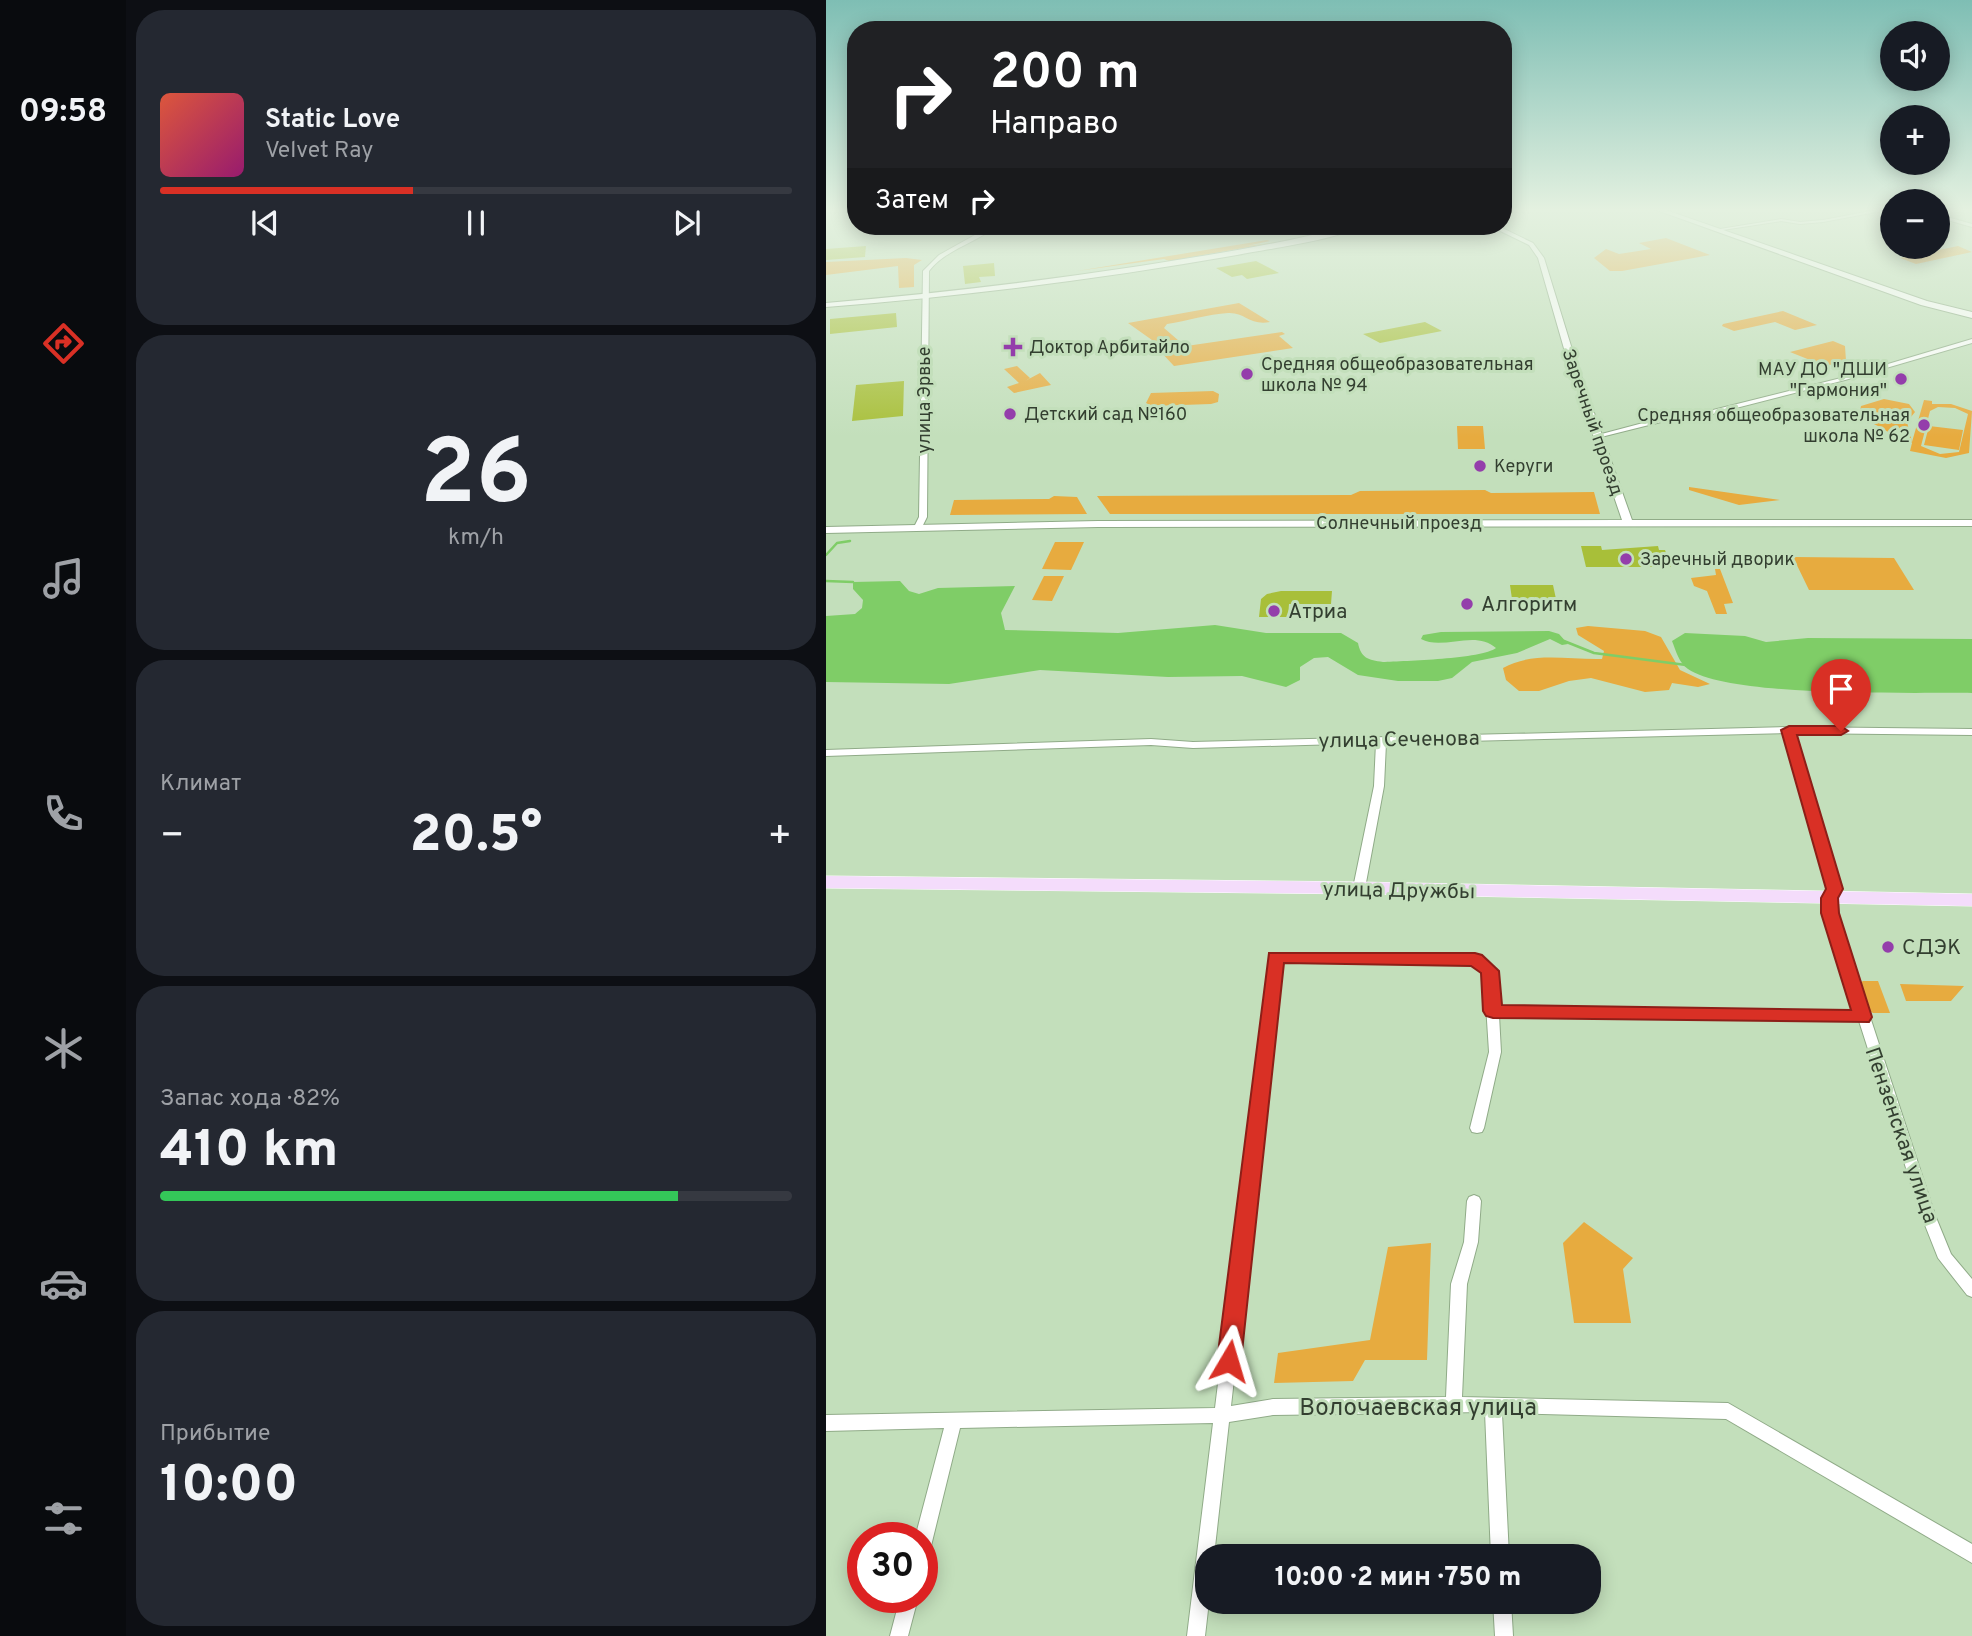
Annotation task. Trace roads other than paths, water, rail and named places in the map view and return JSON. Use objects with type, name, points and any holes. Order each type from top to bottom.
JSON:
[{"type":"main road","points":[[826,305],[1030,284]]},
{"type":"main road","points":[[1871,284],[1924,303],[1972,315]]},
{"type":"main road","name":"улица Дружбы","points":[[826,882],[1359,888],[1972,900]]},
{"type":"street","name":"улица Эрвье","points":[[918,527],[923,517],[925,284]]},
{"type":"street","name":"Заречный проезд","points":[[1549,284],[1565,342],[1628,522]]},
{"type":"street","points":[[1597,436],[1677,416],[1697,416],[1717,411],[1843,379],[1972,341]]},
{"type":"street","name":"Солнечный проезд","points":[[826,530],[1628,522],[1972,523]]},
{"type":"street","name":"улица Сеченова","points":[[826,753],[1151,742],[1193,745],[1789,730],[1972,732]]},
{"type":"street","name":"Пензенская улица","points":[[1789,730],[1834,889],[1829,898],[1830,913],[1862,1017],[1936,1237],[1945,1258],[1972,1290]]},
{"type":"street","points":[[1359,888],[1380,786],[1381,739]]},
{"type":"street","points":[[1196,1636],[1276,957],[1475,960],[1490,971],[1495,1052],[1477,1128]]},
{"type":"street","points":[[1493,1011],[1862,1017]]},
{"type":"street","points":[[1454,1404],[1459,1284],[1471,1242],[1474,1201]]},
{"type":"street","name":"Волочаевская улица","points":[[826,1423],[1223,1415],[1273,1407],[1454,1404],[1728,1411],[1972,1554]]},
{"type":"street","points":[[1493,1405],[1499,1544]]},
{"type":"street","points":[[928,1522],[954,1420]]},
{"type":"street","points":[[899,1636],[905,1613]]},
{"type":"street","points":[[1503,1614],[1504,1636]]},
{"type":"waterway","points":[[826,555],[837,543],[850,541]]},
{"type":"waterway","points":[[826,581],[853,582]]},
{"type":"waterway","points":[[1564,641],[1594,653],[1686,665]]},
{"type":"place","name":"Доктор Арбитайло","points":[[1013,347]]},
{"type":"place","name":"Средняя общеобразовательная школа № 94","points":[[1247,374]]},
{"type":"place","name":"МАУ ДО \"ДШИ \"Гармония\"","points":[[1901,379]]},
{"type":"place","name":"Детский сад №160","points":[[1010,414]]},
{"type":"place","name":"Средняя общеобразовательная школа № 62","points":[[1924,425]]},
{"type":"place","name":"Керуги","points":[[1480,466]]},
{"type":"place","name":"Заречный дворик","points":[[1626,559]]},
{"type":"place","name":"Алгоритм","points":[[1467,604]]},
{"type":"place","name":"Атриа","points":[[1274,611]]},
{"type":"place","name":"СДЭК","points":[[1888,947]]}]
